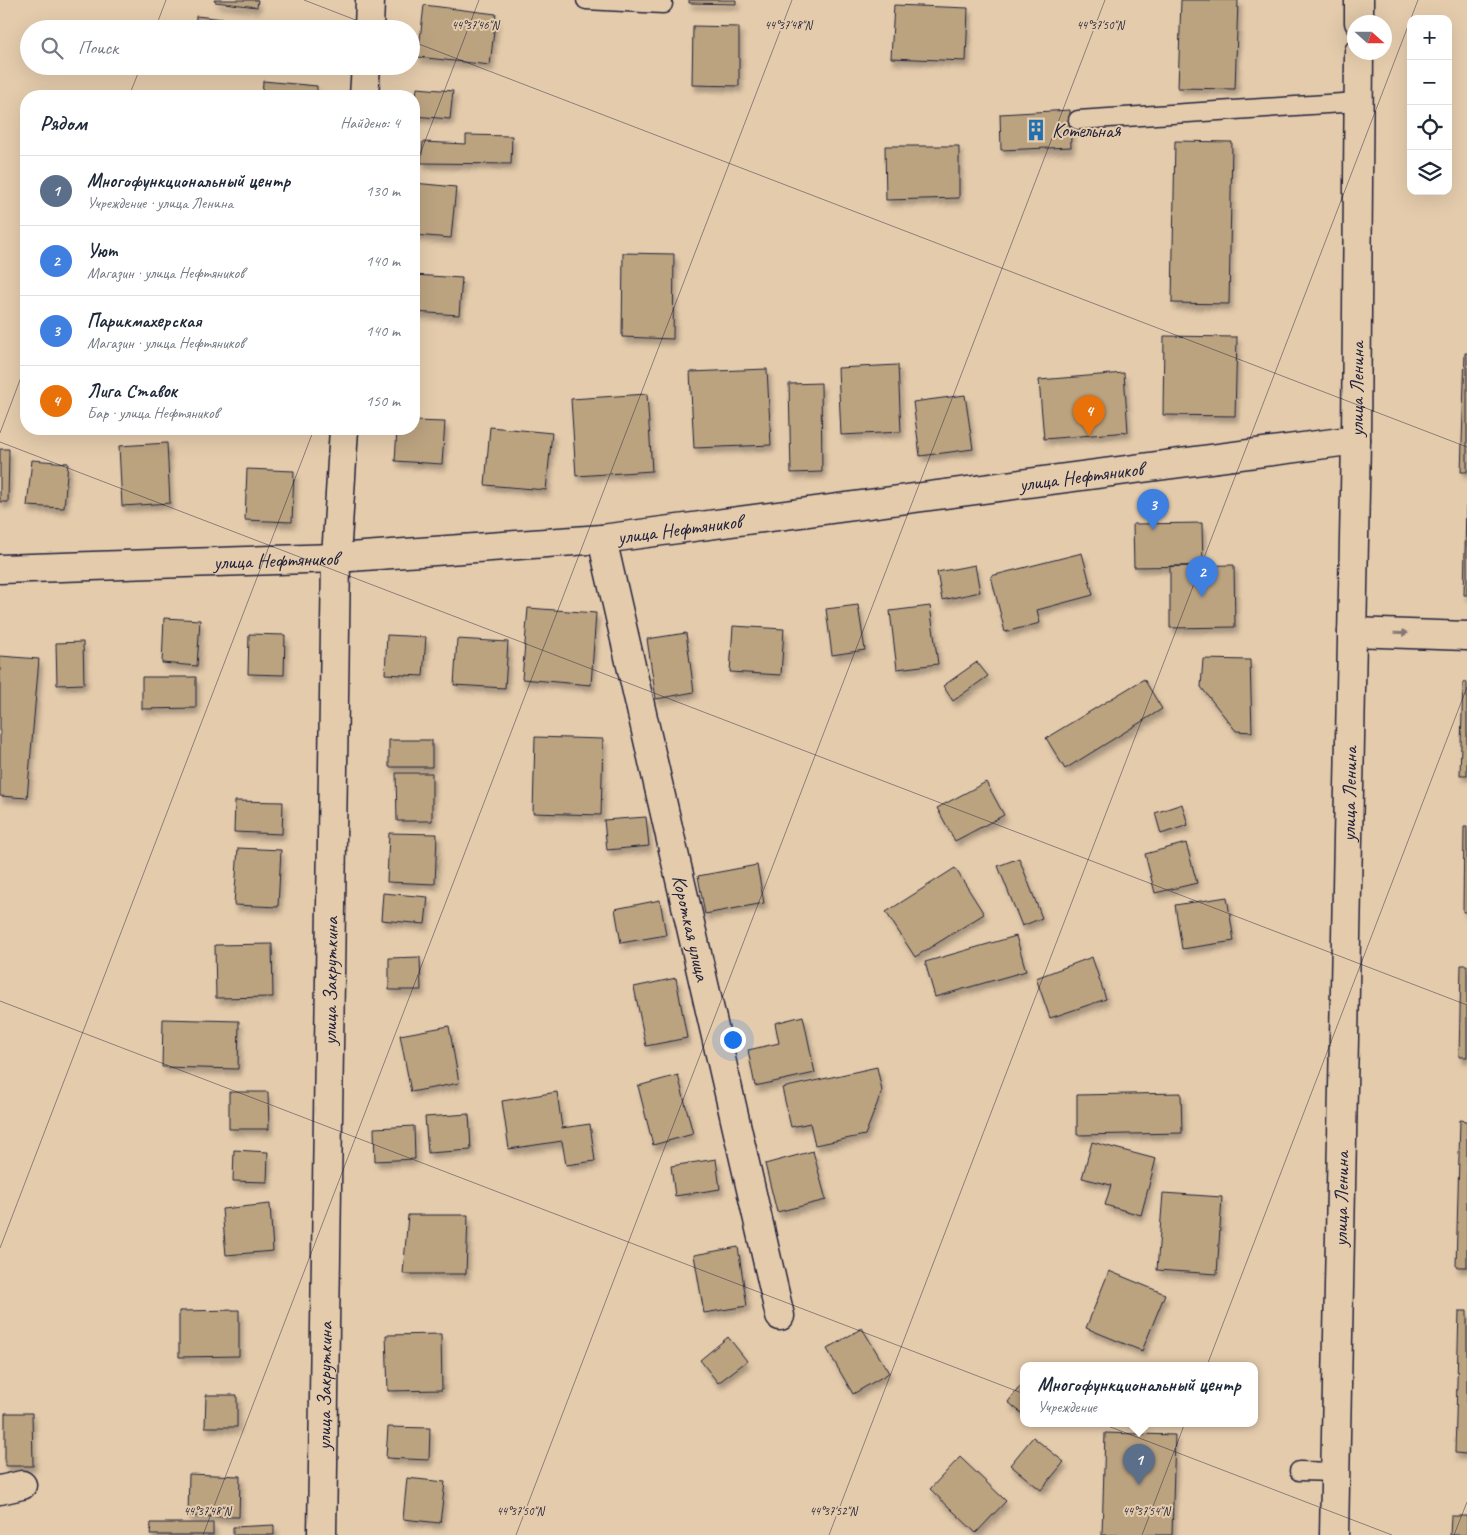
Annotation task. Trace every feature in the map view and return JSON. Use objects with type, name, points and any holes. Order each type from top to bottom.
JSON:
[{"type":"street","points":[[369,20],[370,0]]},
{"type":"street","points":[[1359,0],[1359,15]]},
{"type":"street","name":"улица Ленина","points":[[1334,1535],[1356,440],[1359,60]]},
{"type":"street","points":[[364,90],[365,75]]},
{"type":"street","name":"улица Закруткина","points":[[322,1535],[336,558],[344,435]]},
{"type":"street","name":"улица Нефтяников","points":[[0,569],[336,558],[602,539],[1356,440]]},
{"type":"street","name":"Короткая улица","points":[[602,539],[780,1316]]},
{"type":"street","points":[[1352,632],[1467,636]]},
{"type":"lane","points":[[586,0],[662,4]]},
{"type":"lane","points":[[1078,120],[1358,102]]},
{"type":"lane","points":[[1299,1471],[1336,1472]]},
{"type":"building","points":[[214,0],[258,0],[257,7],[215,2]]},
{"type":"building","points":[[689,0],[736,0],[736,4],[689,3]]},
{"type":"building","points":[[1181,0],[1238,0],[1235,89],[1178,88]]},
{"type":"building","points":[[424,5],[496,14],[490,65],[420,57]]},
{"type":"building","points":[[894,5],[968,8],[966,61],[891,58]]},
{"type":"building","points":[[196,16],[233,20],[196,20]]},
{"type":"building","points":[[693,26],[739,27],[739,86],[692,85]]},
{"type":"building","points":[[263,81],[317,86],[317,90],[262,90]]},
{"type":"building","points":[[417,88],[453,91],[450,119],[420,116],[420,90],[417,90]]},
{"type":"building","name":"Котельная","points":[[1070,110],[1071,147],[1001,150],[1000,114]]},
{"type":"building","points":[[466,135],[512,136],[511,164],[421,163],[423,142],[466,144]]},
{"type":"building","points":[[1175,141],[1232,142],[1229,304],[1172,303]]},
{"type":"building","points":[[885,146],[959,146],[959,198],[886,200]]},
{"type":"building","points":[[420,184],[456,187],[451,238],[420,235]]},
{"type":"building","points":[[623,253],[674,254],[673,339],[622,337]]},
{"type":"building","points":[[420,275],[462,278],[459,315],[420,312]]},
{"type":"building","points":[[1164,336],[1237,337],[1235,416],[1163,415]]},
{"type":"building","points":[[1465,353],[1467,353],[1467,472],[1461,472]]},
{"type":"building","points":[[898,365],[901,432],[841,435],[838,368]]},
{"type":"building","points":[[767,369],[771,445],[694,448],[690,372]]},
{"type":"building","points":[[1124,373],[1128,432],[1044,439],[1039,380]]},
{"type":"building","points":[[821,383],[822,472],[791,473],[789,384]]},
{"type":"building","points":[[647,394],[652,471],[576,476],[571,399]]},
{"type":"building","points":[[965,395],[973,449],[920,456],[913,402]]},
{"type":"building","points":[[420,421],[445,422],[442,464],[395,461],[397,435],[420,435]]},
{"type":"building","points":[[490,427],[552,433],[546,490],[485,485]]},
{"type":"building","points":[[167,443],[170,503],[122,506],[119,446]]},
{"type":"building","points":[[0,449],[9,449],[8,502],[0,502]]},
{"type":"building","points":[[32,460],[68,463],[64,508],[27,506]]},
{"type":"building","points":[[247,469],[294,471],[292,522],[245,520]]},
{"type":"building","points":[[1466,506],[1467,595],[1464,595]]},
{"type":"building","points":[[1202,523],[1203,566],[1134,567],[1133,524]]},
{"type":"building","points":[[1082,553],[1093,595],[1037,610],[1040,623],[1005,632],[991,576]]},
{"type":"building","points":[[975,565],[980,592],[942,600],[937,572]]},
{"type":"building","points":[[1234,565],[1235,627],[1170,628],[1170,566]]},
{"type":"building","points":[[858,605],[865,650],[832,655],[826,609]]},
{"type":"building","points":[[930,606],[938,664],[897,669],[890,611]]},
{"type":"building","points":[[528,608],[596,613],[591,685],[522,679]]},
{"type":"building","points":[[164,618],[200,620],[197,666],[162,663]]},
{"type":"building","points":[[733,626],[784,629],[781,675],[730,672]]},
{"type":"building","points":[[686,633],[694,692],[656,699],[647,639]]},
{"type":"building","points":[[249,634],[285,635],[284,675],[248,674]]},
{"type":"building","points":[[387,635],[426,637],[423,676],[385,674]]},
{"type":"building","points":[[457,639],[508,642],[505,688],[454,685]]},
{"type":"building","points":[[83,642],[84,684],[57,685],[56,643]]},
{"type":"building","points":[[0,656],[39,659],[27,798],[0,796]]},
{"type":"building","points":[[1203,659],[1250,660],[1252,732],[1236,731],[1201,687]]},
{"type":"building","points":[[977,662],[988,676],[953,701],[943,686]]},
{"type":"building","points":[[142,677],[196,677],[196,708],[142,709]]},
{"type":"building","points":[[1144,679],[1162,709],[1065,769],[1046,738]]},
{"type":"building","points":[[1463,682],[1467,682],[1467,775],[1460,775]]},
{"type":"building","points":[[535,737],[603,739],[601,815],[533,813]]},
{"type":"building","points":[[389,740],[432,740],[432,767],[389,767]]},
{"type":"building","points":[[396,773],[432,773],[432,821],[397,821]]},
{"type":"building","points":[[986,782],[1004,815],[955,841],[937,808]]},
{"type":"building","points":[[235,801],[283,802],[282,834],[234,832]]},
{"type":"building","points":[[1182,804],[1188,825],[1161,834],[1155,813]]},
{"type":"building","points":[[646,817],[649,846],[607,850],[604,820]]},
{"type":"building","points":[[1464,827],[1467,827],[1467,912],[1463,912]]},
{"type":"building","points":[[389,833],[437,834],[435,884],[387,882]]},
{"type":"building","points":[[1186,843],[1197,883],[1155,893],[1145,854]]},
{"type":"building","points":[[238,848],[281,850],[278,907],[234,905]]},
{"type":"building","points":[[1019,858],[1042,918],[1022,926],[998,866]]},
{"type":"building","points":[[757,865],[764,903],[705,914],[698,876]]},
{"type":"building","points":[[955,868],[984,914],[915,957],[886,912]]},
{"type":"building","points":[[383,893],[428,897],[425,924],[381,920]]},
{"type":"building","points":[[1227,897],[1234,941],[1182,949],[1175,905]]},
{"type":"building","points":[[660,900],[666,935],[621,943],[615,909]]},
{"type":"building","points":[[1016,936],[1026,971],[935,997],[925,962]]},
{"type":"building","points":[[272,944],[273,997],[216,998],[215,945]]},
{"type":"building","points":[[420,957],[421,990],[389,990],[389,958]]},
{"type":"building","points":[[1092,957],[1106,999],[1050,1018],[1036,978]]},
{"type":"building","points":[[1461,965],[1467,965],[1467,1057],[1459,1057]]},
{"type":"building","points":[[676,978],[687,1038],[646,1046],[634,987]]},
{"type":"building","points":[[803,1016],[815,1073],[755,1086],[748,1050],[779,1043],[775,1023]]},
{"type":"building","points":[[163,1019],[239,1021],[238,1069],[162,1067]]},
{"type":"building","points":[[449,1026],[459,1083],[411,1092],[400,1035]]},
{"type":"building","points":[[877,1067],[882,1091],[865,1135],[815,1145],[810,1123],[791,1127],[782,1088]]},
{"type":"building","points":[[678,1075],[693,1134],[653,1145],[638,1086]]},
{"type":"building","points":[[229,1092],[268,1092],[269,1129],[229,1129]]},
{"type":"building","points":[[557,1092],[562,1128],[590,1124],[595,1161],[566,1165],[562,1141],[509,1149],[502,1101]]},
{"type":"building","points":[[1181,1093],[1182,1133],[1077,1135],[1077,1095]]},
{"type":"building","points":[[469,1114],[471,1150],[428,1153],[425,1117]]},
{"type":"building","points":[[1460,1120],[1467,1121],[1467,1267],[1456,1267]]},
{"type":"building","points":[[414,1126],[415,1159],[375,1161],[374,1128]]},
{"type":"building","points":[[1092,1142],[1156,1159],[1141,1215],[1105,1205],[1111,1185],[1082,1178]]},
{"type":"building","points":[[234,1150],[268,1152],[267,1182],[233,1181]]},
{"type":"building","points":[[813,1151],[826,1200],[777,1212],[765,1164]]},
{"type":"building","points":[[716,1159],[720,1189],[675,1196],[671,1166]]},
{"type":"building","points":[[1163,1193],[1222,1197],[1217,1274],[1157,1270]]},
{"type":"building","points":[[270,1204],[273,1251],[226,1255],[222,1209]]},
{"type":"building","points":[[408,1215],[468,1215],[466,1274],[403,1274]]},
{"type":"building","points":[[738,1247],[747,1306],[704,1313],[694,1255]]},
{"type":"building","points":[[1109,1271],[1165,1294],[1142,1351],[1086,1328]]},
{"type":"building","points":[[239,1310],[239,1356],[179,1357],[179,1311]]},
{"type":"building","points":[[1459,1311],[1467,1311],[1467,1454],[1455,1453]]},
{"type":"building","points":[[862,1328],[889,1373],[853,1394],[827,1349]]},
{"type":"building","points":[[441,1334],[442,1390],[388,1391],[386,1335]]},
{"type":"building","points":[[728,1337],[747,1361],[718,1383],[700,1360]]},
{"type":"building","points":[[1020,1386],[1020,1412],[1008,1402]]},
{"type":"building","points":[[206,1395],[237,1395],[237,1427],[205,1427]]},
{"type":"building","points":[[5,1413],[32,1413],[33,1466],[5,1466]]},
{"type":"building","points":[[388,1427],[430,1428],[429,1460],[386,1458]]},
{"type":"building","points":[[1105,1433],[1175,1435],[1172,1535],[1102,1535]]},
{"type":"building","points":[[1033,1437],[1064,1462],[1041,1490],[1010,1465]]},
{"type":"building","points":[[960,1457],[1006,1501],[976,1533],[930,1489]]},
{"type":"building","points":[[189,1474],[240,1476],[239,1517],[188,1516]]},
{"type":"building","points":[[407,1478],[445,1482],[440,1523],[403,1519]]},
{"type":"building","points":[[1451,1516],[1467,1516],[1467,1535],[1450,1535]]},
{"type":"building","points":[[151,1523],[213,1523],[213,1535],[150,1535]]},
{"type":"building","points":[[274,1525],[274,1535],[233,1535],[233,1527]]},
{"type":"place","name":"Котельная","points":[[1036,130]]},
{"type":"place","name":"Лига Ставок","points":[[1089,436]]},
{"type":"place","name":"Парикмахерская","points":[[1153,530]]},
{"type":"place","name":"Уют","points":[[1202,597]]},
{"type":"place","name":"Многофункциональный центр","points":[[1139,1485]]}]
